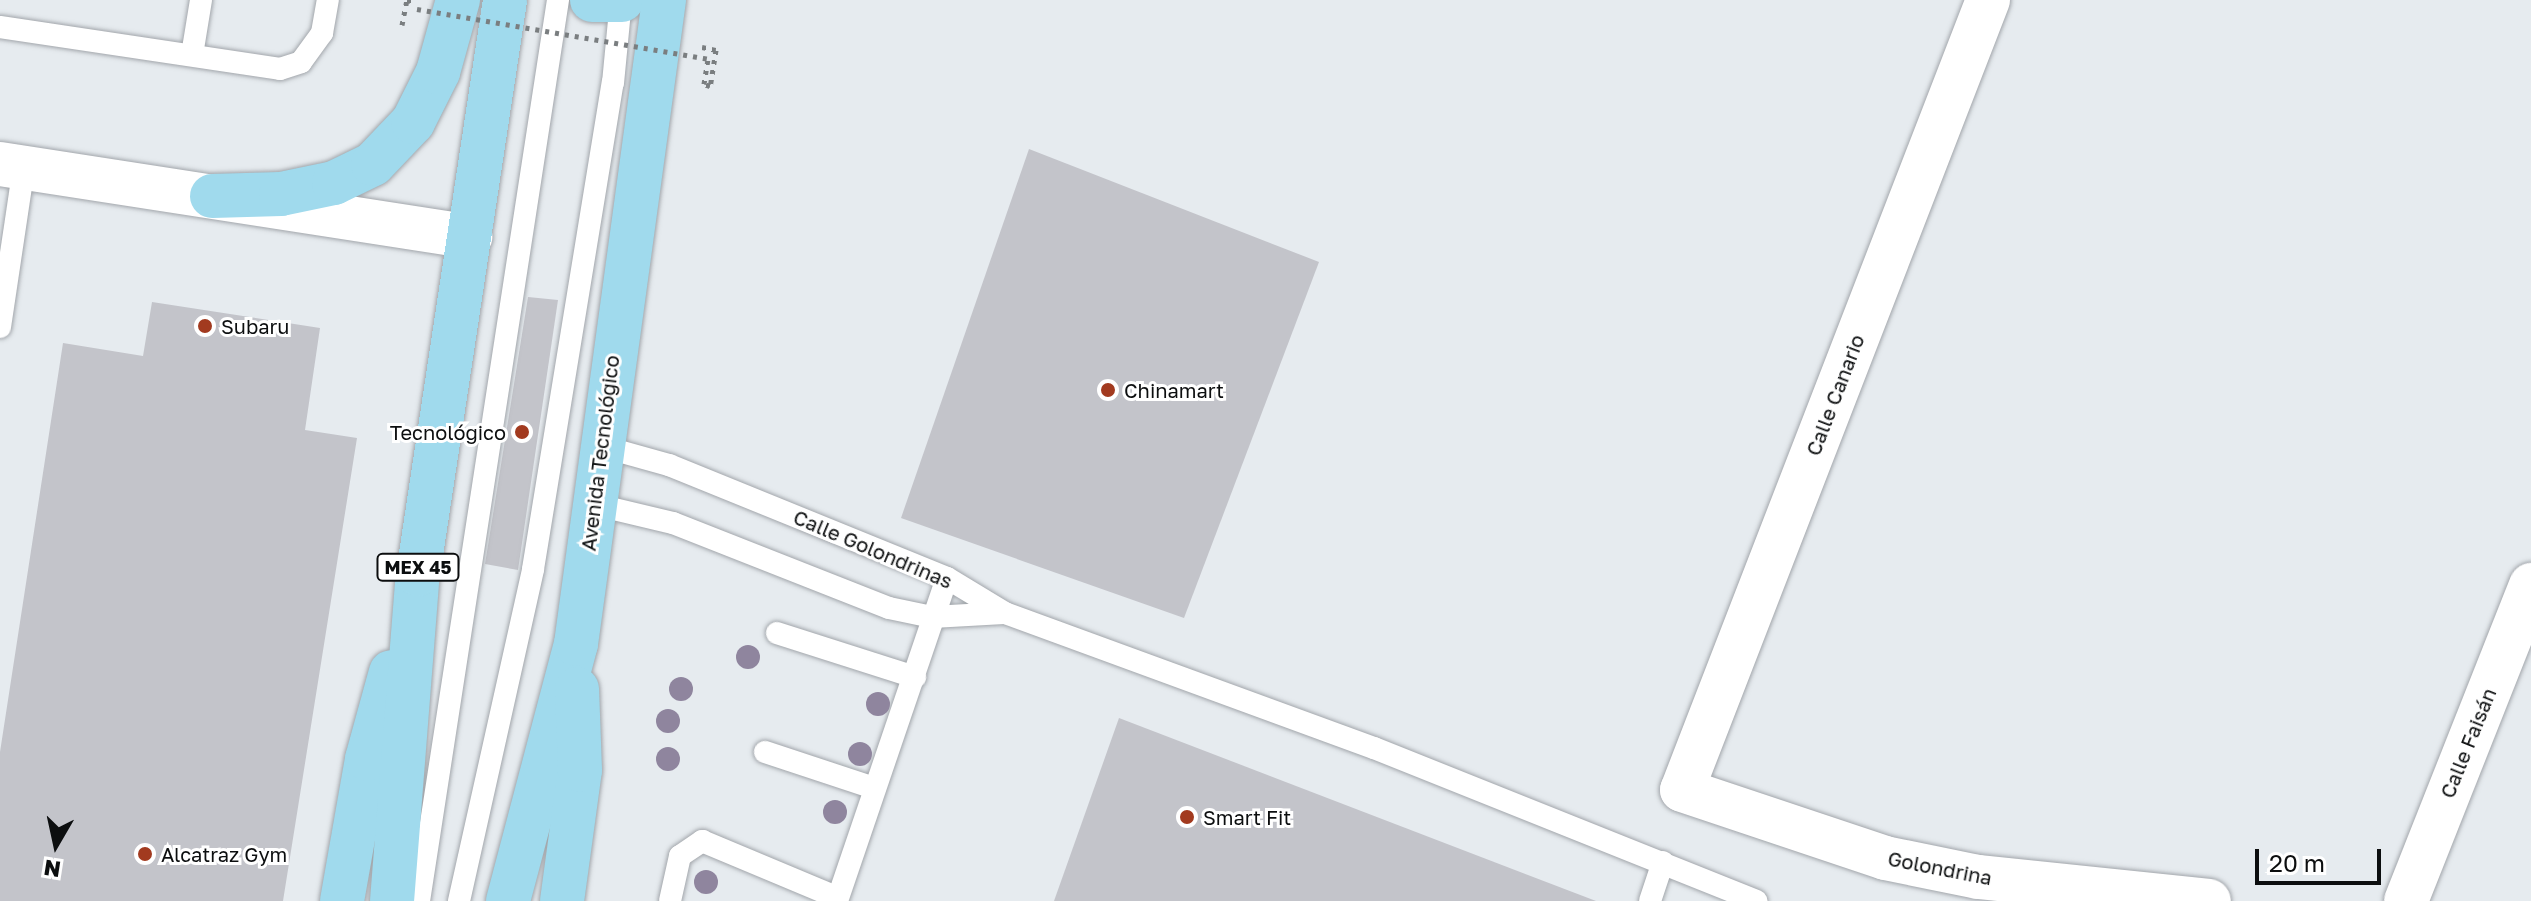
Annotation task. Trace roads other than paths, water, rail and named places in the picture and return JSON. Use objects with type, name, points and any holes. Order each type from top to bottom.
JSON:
[{"type":"main road","name":"MEX 45","points":[[392,901],[418,574],[505,0]]},
{"type":"main road","points":[[592,0],[622,0]]},
{"type":"main road","name":"Avenida Tecnológico","points":[[508,901],[576,644],[664,0]]},
{"type":"main road","points":[[212,196],[281,194],[334,183],[373,164],[413,122],[438,72],[438,4]]},
{"type":"main road","points":[[342,901],[367,759],[418,574]]},
{"type":"main road","points":[[562,901],[580,770],[576,644]]},
{"type":"street","name":"Calle Canario","points":[[1682,790],[1988,0]]},
{"type":"street","points":[[12,166],[470,237]]},
{"type":"street","name":"Calle Faisán","points":[[2406,901],[2531,585]]},
{"type":"street","name":"Golondrina","points":[[1682,790],[1885,858],[1978,877],[2209,901]]},
{"type":"lane","points":[[192,55],[201,0]]},
{"type":"lane","points":[[0,27],[280,69],[301,62],[322,33],[328,0]]},
{"type":"lane","points":[[419,901],[558,0]]},
{"type":"lane","points":[[459,901],[533,569],[613,83],[622,0]]},
{"type":"lane","points":[[0,327],[12,166]]},
{"type":"lane","name":"Calle Golondrinas","points":[[601,446],[669,465],[947,578],[1005,613]]},
{"type":"lane","name":"Calle Golondrinas","points":[[593,504],[673,523],[889,608],[932,617],[1005,613]]},
{"type":"lane","points":[[670,901],[680,856],[702,841],[838,900],[947,578]]},
{"type":"lane","points":[[1005,613],[1374,748],[1756,901]]},
{"type":"lane","points":[[777,633],[915,677]]},
{"type":"lane","points":[[765,752],[874,788]]},
{"type":"lane","points":[[1650,901],[1663,862]]},
{"type":"place","name":"Subaru","points":[[205,326]]},
{"type":"place","name":"Chinamart","points":[[1108,390]]},
{"type":"place","name":"Tecnológico","points":[[522,432]]},
{"type":"place","name":"Smart Fit","points":[[1187,817]]},
{"type":"place","name":"Alcatraz Gym","points":[[145,854]]}]
